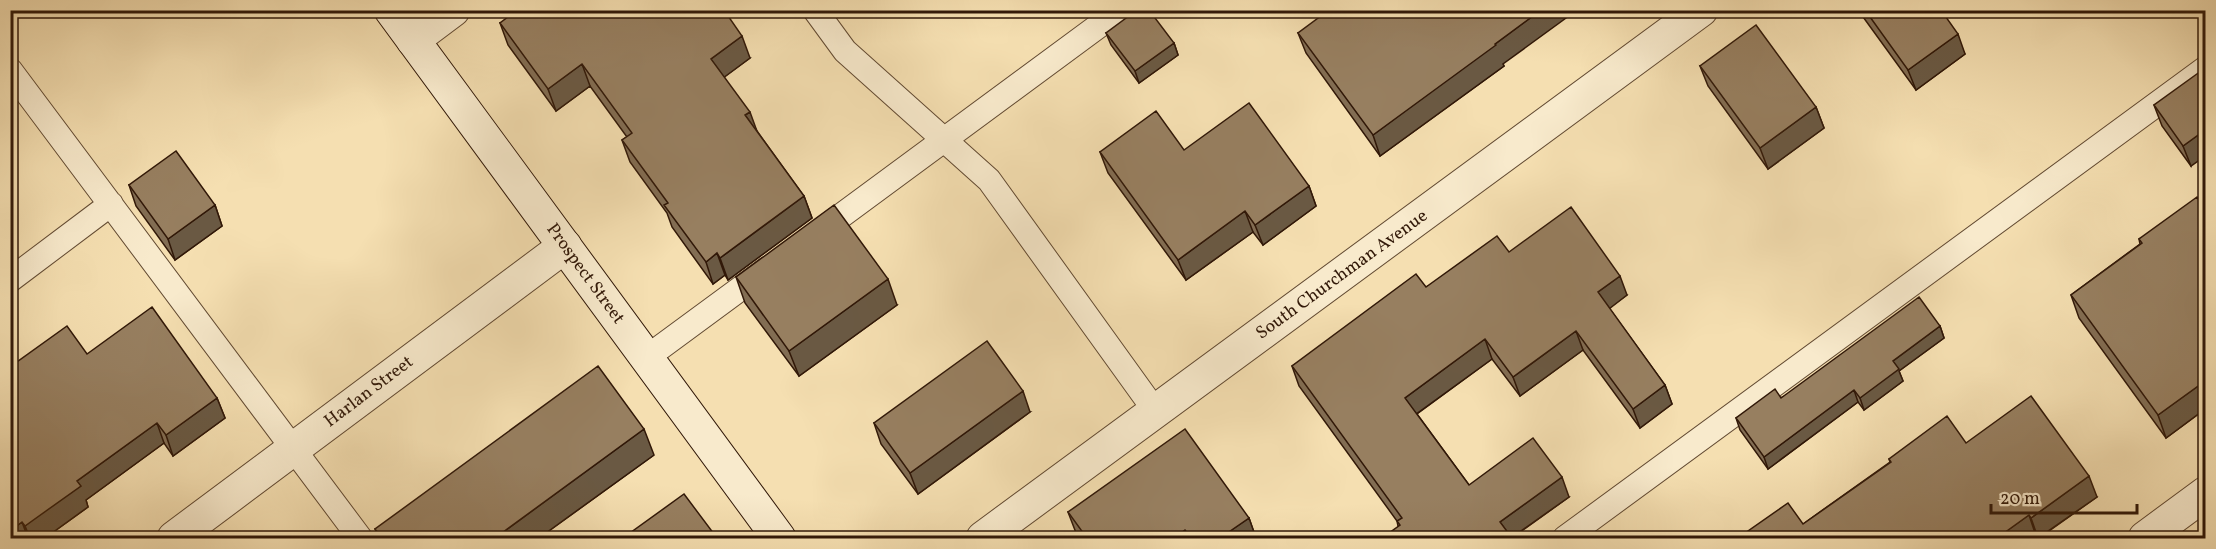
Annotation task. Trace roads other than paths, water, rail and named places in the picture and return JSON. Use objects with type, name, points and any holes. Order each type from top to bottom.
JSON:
[{"type":"street","name":"Prospect Street","points":[[391,10],[779,538]]},
{"type":"street","points":[[413,40],[453,10]]},
{"type":"street","name":"South Churchman Avenue","points":[[983,538],[1701,10]]},
{"type":"street","name":"Harlan Street","points":[[174,538],[565,246]]},
{"type":"street","points":[[2145,538],[2205,494]]},
{"type":"lane","points":[[815,10],[845,51],[989,180],[1156,412]]},
{"type":"lane","points":[[646,358],[1120,10]]},
{"type":"lane","points":[[1565,538],[2205,69]]},
{"type":"lane","points":[[10,70],[295,448],[360,538]]},
{"type":"lane","points":[[10,280],[111,204]]}]
